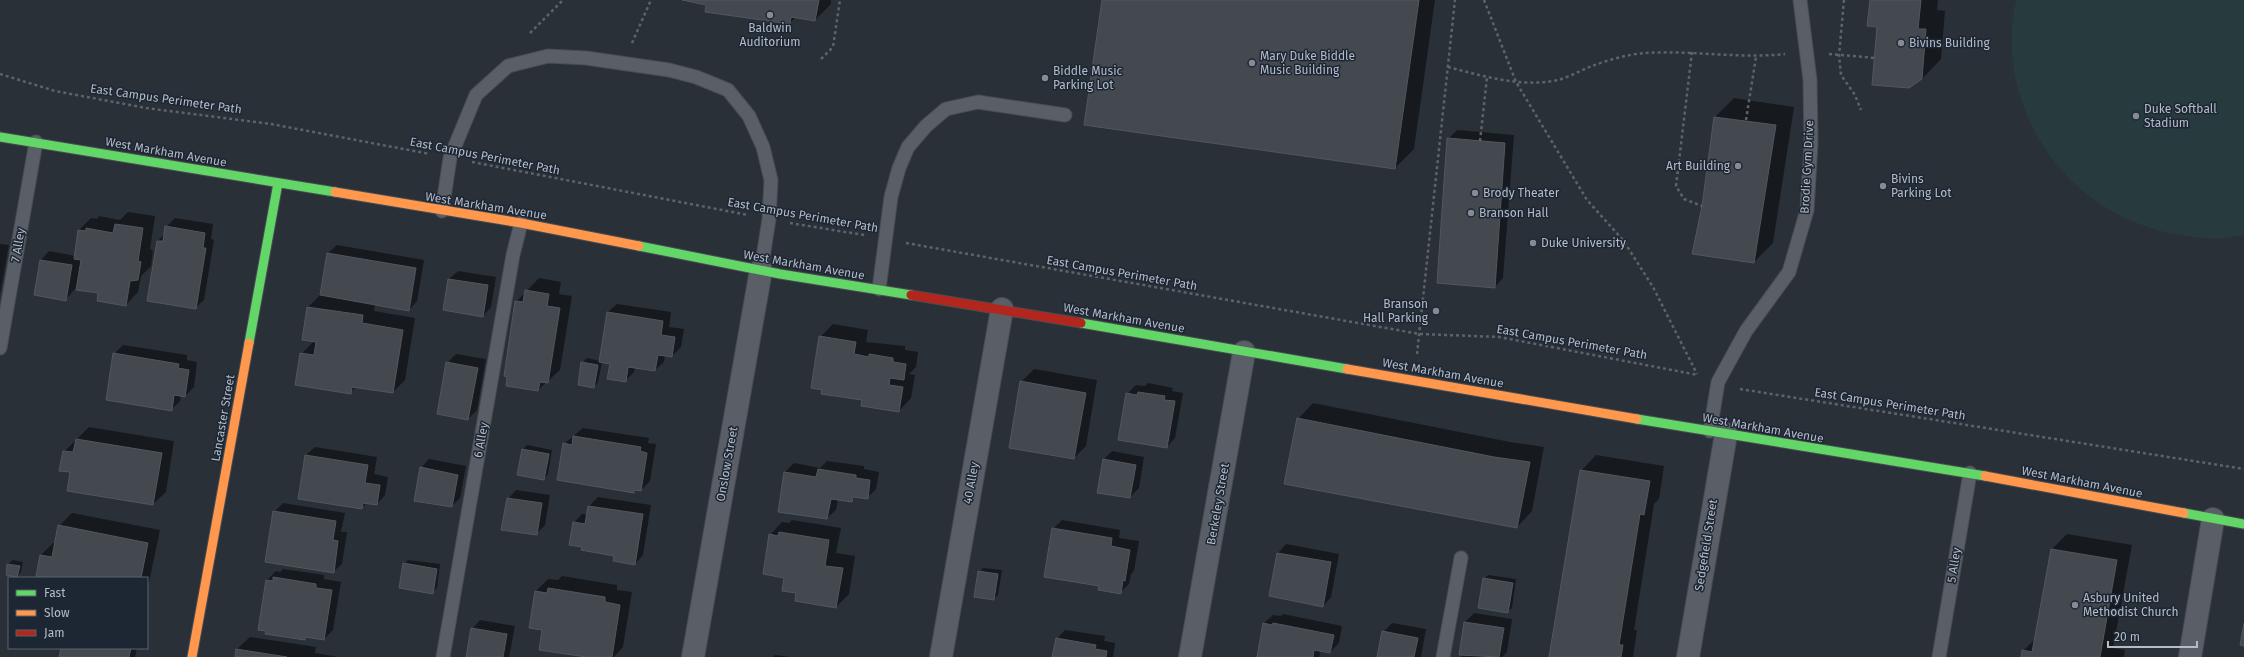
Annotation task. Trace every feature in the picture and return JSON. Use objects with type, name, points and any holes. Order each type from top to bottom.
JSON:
[{"type":"street","name":"West Markham Avenue","points":[[0,137],[521,223],[761,270],[1002,309],[1244,352],[1970,473],[2244,524]]},
{"type":"street","name":"Lancaster Street","points":[[192,657],[278,183]]},
{"type":"street","name":"Onslow Street","points":[[693,657],[761,270]]},
{"type":"street","name":"40 Alley","points":[[941,657],[1002,309]]},
{"type":"street","name":"Berkeley Street","points":[[1190,657],[1244,352]]},
{"type":"street","name":"Sedgefield Street","points":[[1688,657],[1718,432]]},
{"type":"street","points":[[2190,657],[2213,519]]},
{"type":"lane","name":"Brodie Gym Drive","points":[[1718,432],[1718,382],[1746,331],[1788,272],[1807,210],[1811,144],[1810,80],[1800,0]]},
{"type":"lane","points":[[442,211],[450,158],[476,95],[508,66],[548,56],[669,70],[696,77],[728,90],[749,116],[764,147],[771,180],[769,219],[761,270]]},
{"type":"lane","points":[[879,289],[887,239],[891,197],[899,168],[908,147],[926,126],[946,110],[978,102],[1065,115]]},
{"type":"lane","name":"7 Alley","points":[[0,348],[36,142]]},
{"type":"lane","name":"6 Alley","points":[[443,657],[512,263],[521,223]]},
{"type":"lane","name":"5 Alley","points":[[1939,657],[1970,473]]},
{"type":"lane","points":[[1443,657],[1461,558]]},
{"type":"path","points":[[530,33],[562,0]]},
{"type":"path","points":[[624,64],[651,0]]},
{"type":"path","points":[[820,59],[833,47],[840,0]]},
{"type":"path","points":[[1414,380],[1454,0]]},
{"type":"path","points":[[1484,0],[1516,82],[1587,200],[1623,240],[1645,275],[1675,328],[1697,375]]},
{"type":"path","points":[[1844,0],[1839,55],[1841,75],[1856,95],[1861,110]]},
{"type":"path","points":[[1448,67],[1487,78],[1516,82],[1559,80],[1593,65],[1643,53],[1692,52],[1756,57],[1807,51],[1875,58]]},
{"type":"path","points":[[1692,52],[1676,186],[1684,199],[1702,206]]},
{"type":"path","points":[[1746,120],[1756,57]]},
{"type":"path","name":"East Campus Perimeter Path","points":[[0,74],[55,91],[146,108],[271,124],[769,219],[1420,334],[1500,337],[1697,375],[1739,389],[2244,469]]},
{"type":"path","points":[[1480,141],[1487,78]]},
{"type":"green space","name":"Duke Softball Stadium","points":[[2016,0],[2244,0],[2244,235],[2225,238],[2188,236],[2169,233],[2131,221],[2098,202],[2068,178],[2044,148],[2027,115],[2015,78],[2012,40]]},
{"type":"building","name":"Baldwin Auditorium","points":[[682,0],[819,0],[815,21],[791,17],[790,24],[705,12],[706,5]]},
{"type":"building","name":"Mary Duke Biddle Music Building","points":[[1102,0],[1419,0],[1395,169],[1084,125]]},
{"type":"building","name":"Bivins Building","points":[[1870,0],[1921,0],[1918,29],[1926,29],[1922,79],[1909,88],[1872,85],[1877,27],[1867,26]]},
{"type":"building","name":"Art Building","points":[[1714,117],[1776,125],[1754,263],[1692,254],[1702,206]]},
{"type":"building","name":"Branson Hall","points":[[1447,138],[1505,143],[1495,288],[1437,283]]},
{"type":"building","points":[[115,224],[143,228],[138,261],[141,262],[138,280],[130,281],[126,306],[97,301],[98,293],[76,290],[81,260],[74,259],[78,230],[86,231],[86,228],[113,233]]},
{"type":"building","points":[[165,226],[205,233],[203,248],[206,248],[196,309],[147,301],[157,241],[163,241]]},
{"type":"building","points":[[327,253],[416,268],[409,311],[320,295]]},
{"type":"building","points":[[40,260],[72,265],[66,301],[34,295]]},
{"type":"building","points":[[448,279],[488,285],[483,317],[443,310]]},
{"type":"building","points":[[525,290],[549,294],[547,306],[560,308],[548,383],[540,382],[538,391],[506,386],[507,377],[504,376],[515,301],[523,302]]},
{"type":"building","points":[[307,307],[363,315],[362,323],[403,330],[393,393],[352,387],[351,394],[295,385],[300,353],[314,355],[316,342],[302,340]]},
{"type":"building","points":[[607,312],[663,321],[661,335],[675,337],[672,357],[658,355],[655,371],[628,367],[626,382],[607,379],[610,364],[599,362]]},
{"type":"building","points":[[819,336],[856,342],[854,354],[869,357],[869,354],[893,358],[893,362],[906,364],[904,380],[890,378],[889,385],[903,387],[899,412],[861,406],[862,400],[821,394],[822,390],[811,388]]},
{"type":"building","points":[[113,353],[179,364],[178,368],[189,370],[185,397],[174,395],[172,411],[106,400]]},
{"type":"building","points":[[446,362],[478,368],[468,420],[437,414]]},
{"type":"building","points":[[581,362],[598,365],[594,388],[578,385]]},
{"type":"building","points":[[1020,381],[1086,393],[1074,459],[1009,448]]},
{"type":"building","points":[[1138,392],[1165,396],[1164,400],[1175,401],[1167,448],[1118,440],[1126,393],[1137,395]]},
{"type":"building","points":[[1297,418],[1494,457],[1530,462],[1517,528],[1284,484]]},
{"type":"building","points":[[573,436],[641,447],[640,451],[647,453],[641,491],[634,490],[634,493],[557,480],[563,443],[572,445]]},
{"type":"building","points":[[76,439],[162,453],[153,505],[67,491],[70,472],[59,471],[63,451],[73,452]]},
{"type":"building","points":[[522,449],[549,454],[544,480],[517,475]]},
{"type":"building","points":[[305,455],[368,465],[365,483],[380,485],[377,505],[363,503],[362,509],[298,499]]},
{"type":"building","points":[[1103,459],[1136,465],[1130,498],[1097,493]]},
{"type":"building","points":[[420,467],[458,475],[452,507],[414,501]]},
{"type":"building","points":[[818,469],[856,475],[856,478],[870,480],[868,499],[853,497],[852,502],[831,499],[827,519],[778,512],[784,472],[816,477]]},
{"type":"building","points":[[1580,470],[1650,481],[1644,515],[1640,514],[1619,645],[1623,645],[1621,657],[1549,657]]},
{"type":"building","points":[[507,498],[542,503],[537,535],[501,530]]},
{"type":"building","points":[[588,506],[643,514],[635,565],[613,561],[614,556],[581,550],[582,547],[569,545],[573,522],[585,524]]},
{"type":"building","points":[[273,511],[336,521],[333,540],[338,541],[334,573],[265,562]]},
{"type":"building","points":[[58,525],[148,543],[141,577],[36,576],[40,555],[52,557]]},
{"type":"building","points":[[1052,528],[1112,538],[1111,546],[1130,550],[1125,581],[1123,580],[1121,594],[1098,590],[1099,586],[1044,577]]},
{"type":"building","points":[[779,532],[829,540],[825,566],[843,568],[836,608],[795,601],[796,593],[782,591],[784,578],[763,574],[769,534],[778,536]]},
{"type":"building","name":"Asbury United Methodist Church","points":[[2051,549],[2117,560],[2100,657],[2021,657],[2022,650],[2032,652]]},
{"type":"building","points":[[1277,553],[1331,562],[1323,607],[1269,596]]},
{"type":"building","points":[[403,563],[437,569],[433,594],[399,588]]},
{"type":"building","points":[[7,564],[20,566],[17,577],[6,575]]},
{"type":"building","points":[[978,571],[998,574],[994,600],[974,597]]},
{"type":"building","points":[[273,577],[316,584],[316,588],[332,590],[324,640],[305,637],[305,640],[265,634],[266,631],[258,630],[266,580],[273,581]]},
{"type":"building","points":[[1483,578],[1513,583],[1508,613],[1478,608]]},
{"type":"building","points":[[548,588],[605,597],[605,602],[620,605],[612,657],[586,657],[539,650],[542,630],[529,628],[535,591],[547,593]]},
{"type":"building","points":[[1464,622],[1504,628],[1499,657],[1459,655]]},
{"type":"building","points":[[1263,623],[1272,625],[1273,623],[1334,635],[1330,653],[1314,650],[1313,657],[1257,657]]},
{"type":"building","points":[[2244,623],[2244,646],[2240,645]]},
{"type":"building","points":[[471,628],[507,634],[503,657],[466,657]]},
{"type":"building","points":[[1382,631],[1418,638],[1414,657],[1377,657]]},
{"type":"building","points":[[1056,638],[1096,645],[1095,649],[1107,651],[1106,657],[1052,657]]},
{"type":"building","points":[[61,649],[131,649],[129,657],[59,657]]},
{"type":"building","points":[[236,649],[287,657],[235,657]]},
{"type":"traffic: fast","points":[[0,137],[335,192]]},
{"type":"traffic: fast","points":[[249,343],[278,183]]},
{"type":"traffic: fast","points":[[639,246],[780,274],[911,295]]},
{"type":"traffic: fast","points":[[1081,323],[1347,369]]},
{"type":"traffic: fast","points":[[1637,419],[1985,476]]},
{"type":"traffic: fast","points":[[2184,513],[2244,524]]},
{"type":"traffic: slow","points":[[335,192],[521,223],[639,246]]},
{"type":"traffic: slow","points":[[192,657],[249,343]]},
{"type":"traffic: slow","points":[[1347,369],[1637,419]]},
{"type":"traffic: slow","points":[[1985,476],[2184,513]]},
{"type":"traffic: jam","points":[[911,295],[1081,323]]},
{"type":"place","name":"Baldwin Auditorium","points":[[770,15]]},
{"type":"place","name":"Bivins Building","points":[[1901,43]]},
{"type":"place","name":"Mary Duke Biddle Music Building","points":[[1252,63]]},
{"type":"place","name":"Biddle Music Parking Lot","points":[[1045,78]]},
{"type":"place","name":"Duke Softball Stadium","points":[[2136,116]]},
{"type":"place","name":"Art Building","points":[[1738,166]]},
{"type":"place","name":"Bivins Parking Lot","points":[[1883,186]]},
{"type":"place","name":"Brody Theater","points":[[1475,193]]},
{"type":"place","name":"Branson Hall","points":[[1471,213]]},
{"type":"place","name":"Duke University","points":[[1533,243]]},
{"type":"place","name":"Branson Hall Parking","points":[[1436,311]]},
{"type":"place","name":"Asbury United Methodist Church","points":[[2075,605]]}]
